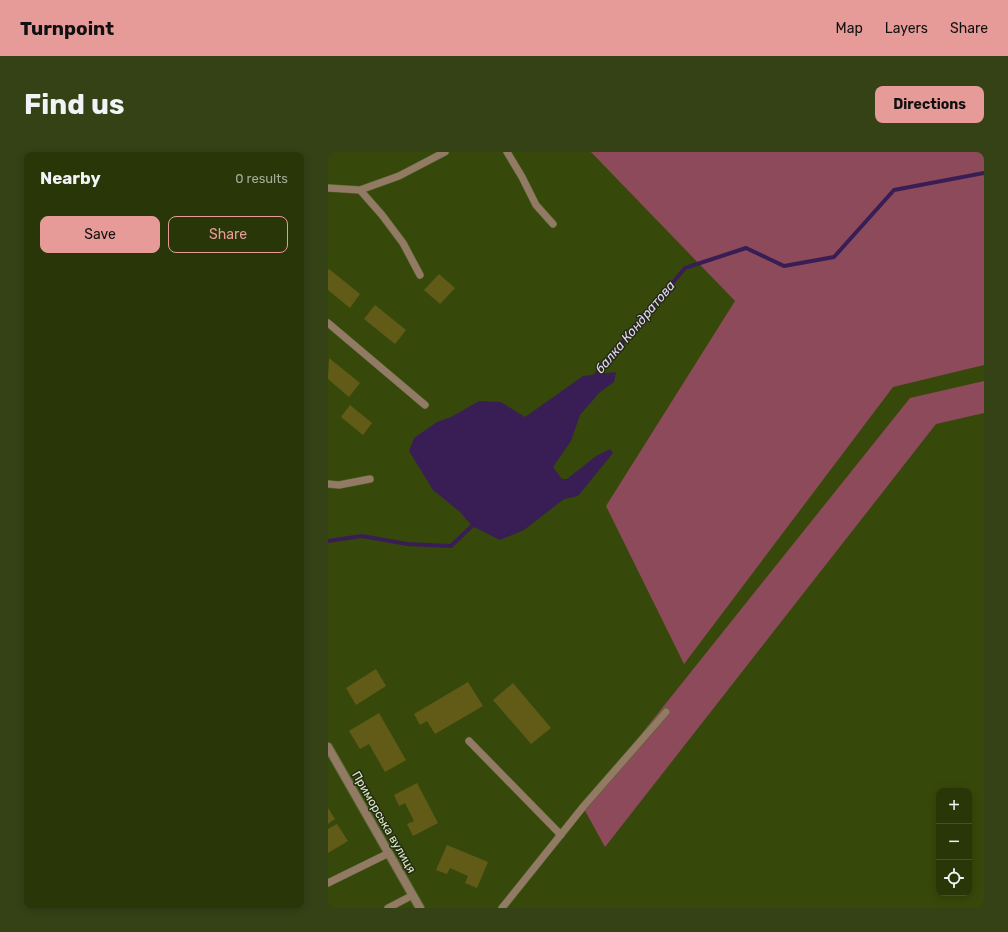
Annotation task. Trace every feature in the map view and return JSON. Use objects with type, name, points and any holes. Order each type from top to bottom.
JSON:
[{"type":"street","name":"Приморська вулиця","points":[[328,747],[420,908]]},
{"type":"lane","points":[[328,188],[360,190],[398,176],[444,152]]},
{"type":"lane","points":[[507,152],[536,205],[553,224]]},
{"type":"lane","points":[[360,190],[382,215],[403,243],[420,275]]},
{"type":"lane","points":[[328,323],[425,404]]},
{"type":"lane","points":[[328,484],[339,485],[370,479]]},
{"type":"lane","points":[[502,908],[583,807],[666,712]]},
{"type":"lane","points":[[469,741],[561,835]]},
{"type":"lane","points":[[328,883],[389,853]]},
{"type":"lane","points":[[388,908],[413,895]]},
{"type":"shaded area","points":[[591,152],[984,152],[984,365],[893,387],[684,664],[606,506],[735,301]]},
{"type":"shaded area","points":[[616,372],[614,382],[600,392],[580,415],[571,441],[553,467],[562,479],[567,479],[596,456],[610,449],[613,453],[578,496],[564,499],[524,530],[500,540],[472,526],[460,512],[433,490],[409,451],[414,438],[437,422],[451,417],[479,401],[501,402],[525,417],[583,376]]},
{"type":"shaded area","points":[[984,381],[984,413],[936,424],[605,847],[583,807],[910,398]]},
{"type":"building","points":[[329,269],[360,294],[350,308],[328,290]]},
{"type":"building","points":[[439,274],[455,288],[440,304],[424,290]]},
{"type":"building","points":[[375,305],[406,330],[395,344],[364,319]]},
{"type":"building","points":[[329,358],[360,383],[349,397],[328,379]]},
{"type":"building","points":[[350,405],[372,423],[363,435],[341,417]]},
{"type":"building","points":[[376,669],[386,686],[356,705],[346,688]]},
{"type":"building","points":[[468,682],[483,706],[435,734],[427,721],[420,725],[414,714]]},
{"type":"building","points":[[513,683],[551,728],[531,744],[493,700]]},
{"type":"building","points":[[379,713],[406,760],[385,772],[369,744],[360,749],[349,731]]},
{"type":"building","points":[[417,783],[438,823],[413,836],[407,824],[414,821],[405,803],[399,806],[394,795]]},
{"type":"building","points":[[328,808],[335,819],[328,824]]},
{"type":"building","points":[[337,824],[348,841],[328,853],[328,829]]},
{"type":"building","points":[[447,845],[488,862],[477,888],[465,883],[468,876],[450,868],[447,874],[436,870]]},
{"type":"waterway","name":"балка Кондратова","points":[[593,378],[685,268],[746,248],[784,266],[834,257],[894,190],[984,173]]},
{"type":"waterway","name":"балка Кондратова","points":[[328,541],[362,536],[407,544],[451,546],[474,523]]}]
